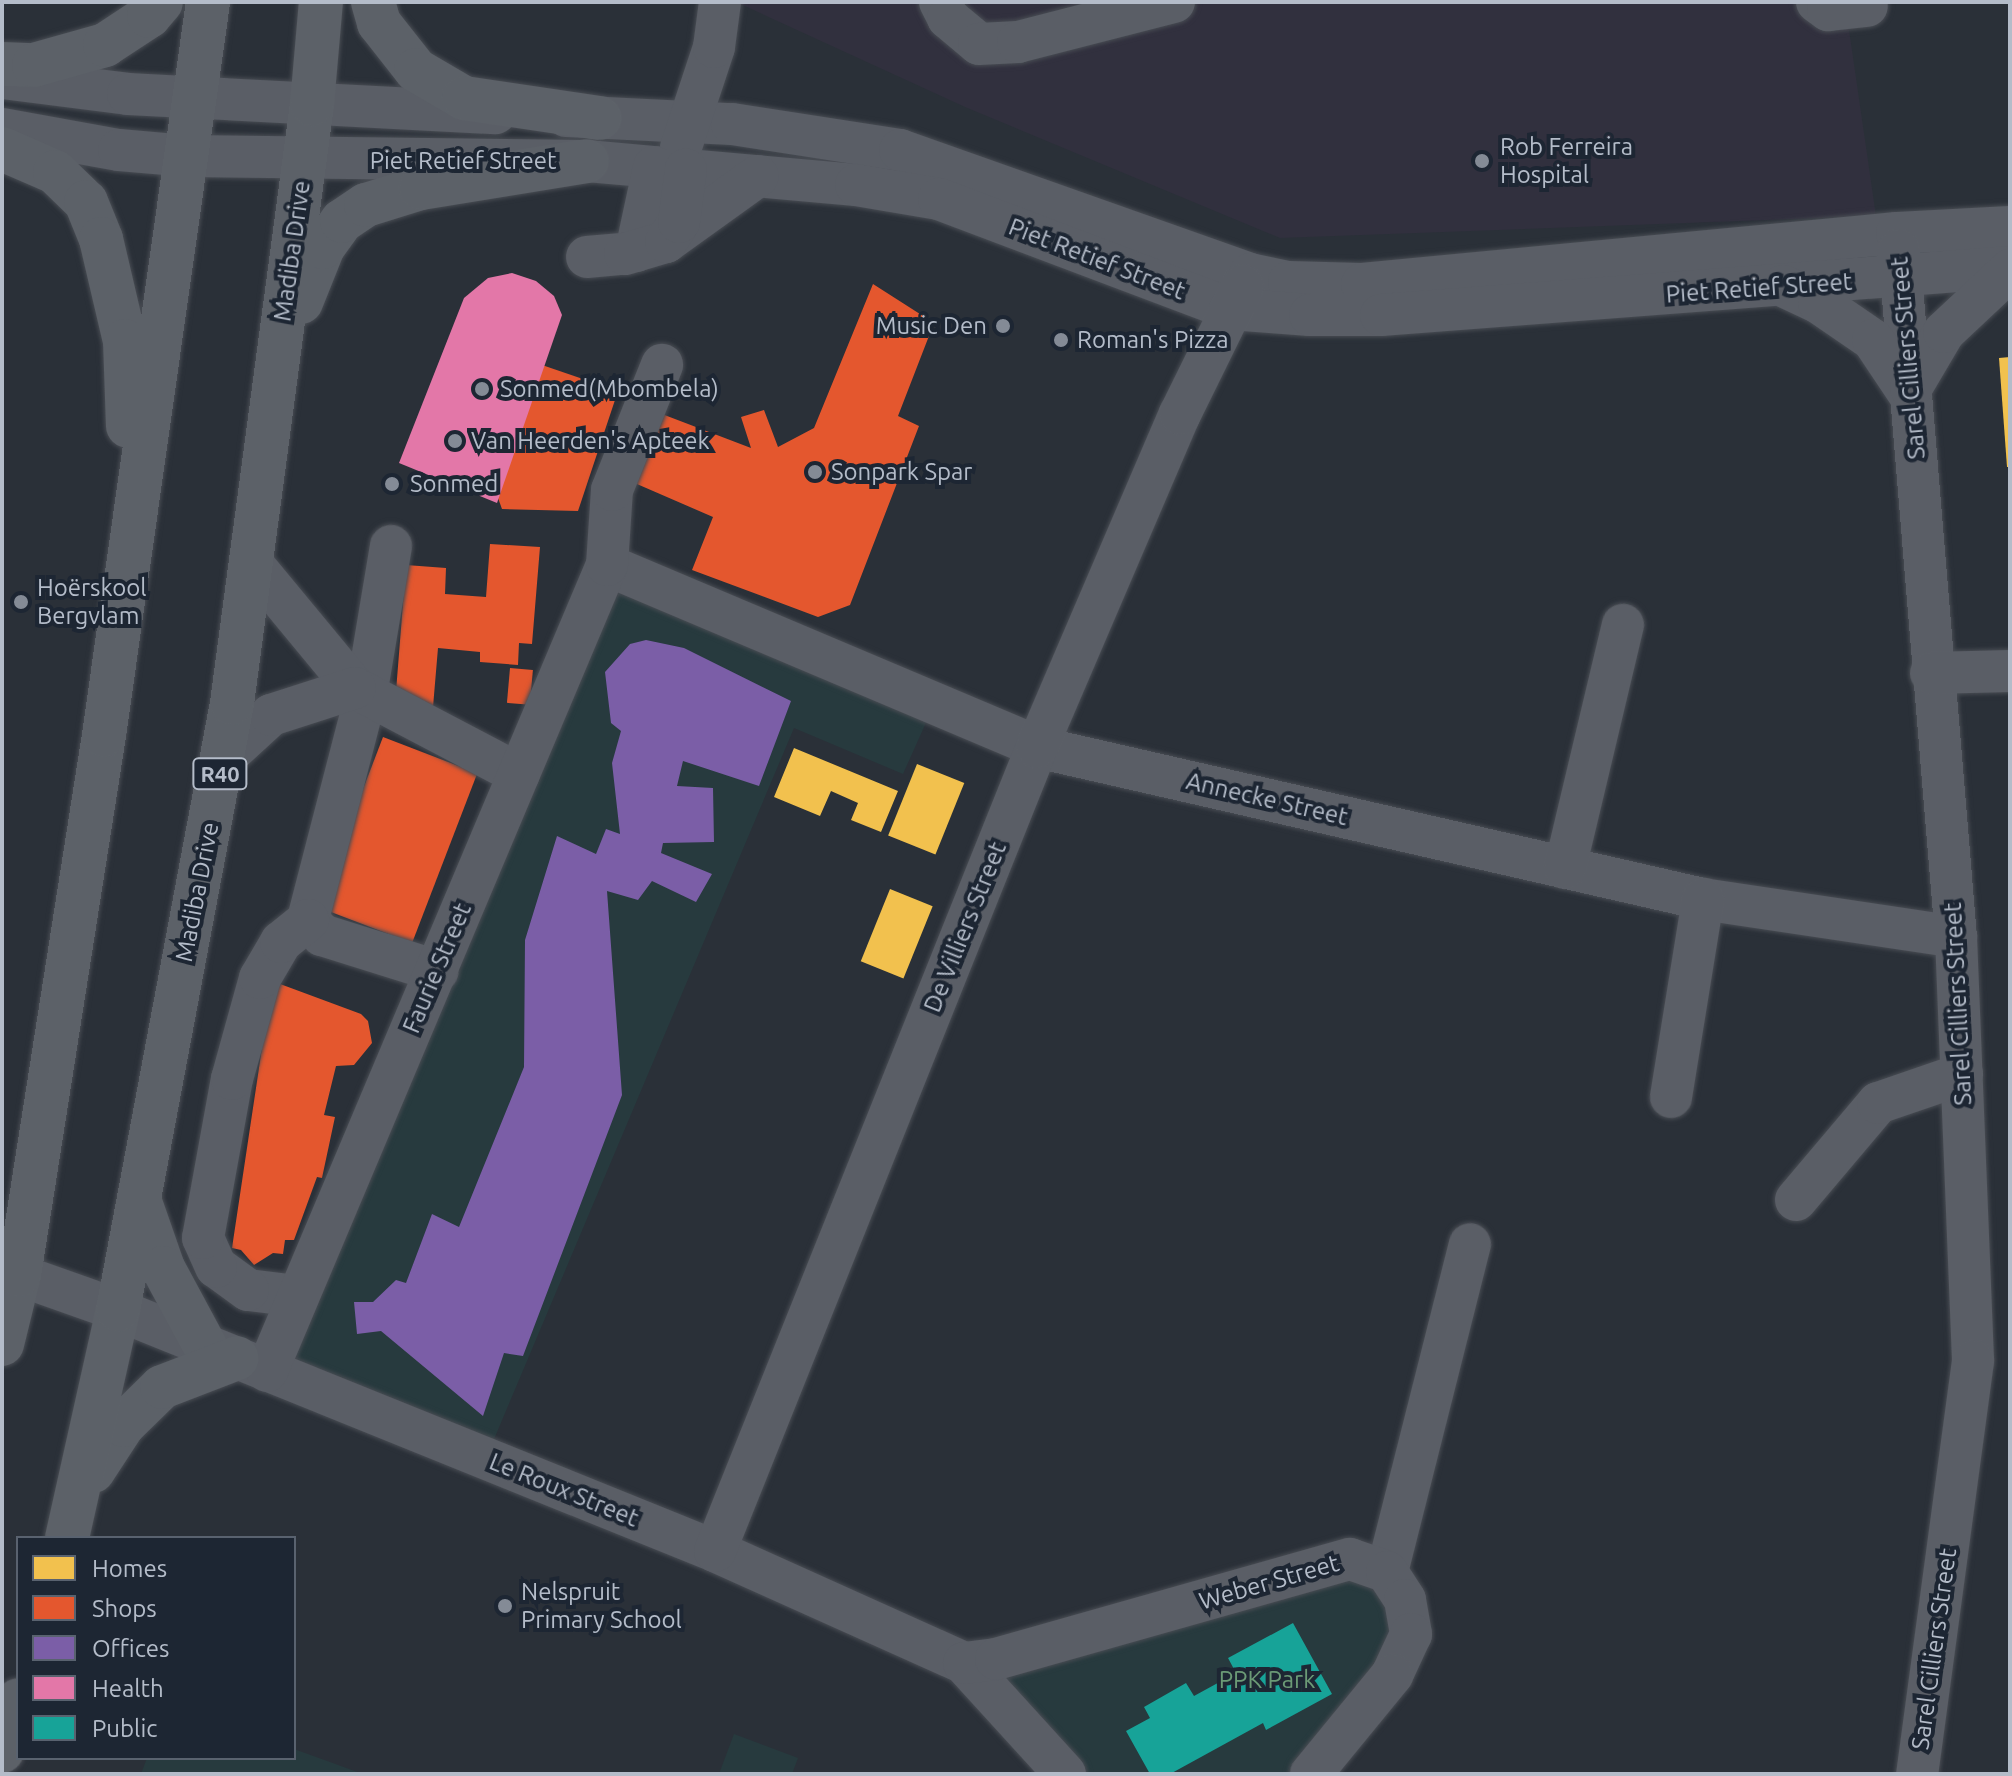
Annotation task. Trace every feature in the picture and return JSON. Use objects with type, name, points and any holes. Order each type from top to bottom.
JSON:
[{"type":"main road","points":[[2,64],[34,65],[105,45],[149,16],[161,2]]},
{"type":"main road","points":[[2,1344],[19,1275],[132,537],[208,2]]},
{"type":"main road","name":"Madiba Drive","points":[[68,1536],[82,1488],[118,1310],[223,759],[254,566],[277,361],[312,104],[321,2]]},
{"type":"main road","points":[[373,2],[379,23],[416,70],[464,98],[600,118]]},
{"type":"main road","points":[[2,149],[55,172],[86,202],[101,239],[125,341],[132,537]]},
{"type":"main road","points":[[277,361],[323,247],[342,221],[366,205],[421,188],[587,161]]},
{"type":"main road","points":[[82,1488],[123,1425],[162,1387],[236,1358],[163,1268],[139,1199]]},
{"type":"main road","points":[[2,1751],[16,1706]]},
{"type":"street","points":[[651,247],[679,222],[672,168],[714,47],[720,2]]},
{"type":"street","points":[[940,2],[948,18],[979,44],[1018,42],[1174,2]]},
{"type":"street","points":[[1817,2],[1828,10],[1867,6]]},
{"type":"street","name":"Piet Retief Street","points":[[2,78],[195,97],[756,127],[900,150],[1240,292],[1289,282],[1362,284],[1897,233],[2010,227]]},
{"type":"street","name":"Piet Retief Street","points":[[2,129],[187,156],[305,160],[587,161],[758,176],[939,199],[1240,292],[1381,315],[2010,269]]},
{"type":"street","points":[[587,257],[651,247],[758,176]]},
{"type":"street","name":"Sarel Cilliers Street","points":[[1897,233],[1903,278],[1931,673],[1956,937],[1973,1361],[1917,1774]]},
{"type":"street","points":[[1783,286],[1819,303],[1873,340],[1911,393],[1944,332],[2010,269]]},
{"type":"street","name":"De Villiers Street","points":[[715,1551],[1037,747],[1240,292]]},
{"type":"street","name":"Faurie Street","points":[[236,1358],[297,1296],[437,971],[607,565],[612,490],[662,365]]},
{"type":"street","points":[[297,1296],[248,1290],[216,1267],[203,1238],[232,1079],[260,978],[281,942],[308,920],[391,546]]},
{"type":"street","name":"Annecke Street","points":[[607,565],[1037,747],[1703,899],[1956,937]]},
{"type":"street","points":[[254,566],[360,692],[519,774]]},
{"type":"street","points":[[1565,868],[1623,625]]},
{"type":"street","points":[[1931,673],[2010,671]]},
{"type":"street","points":[[223,759],[271,715],[360,692]]},
{"type":"street","points":[[1671,1097],[1703,899]]},
{"type":"street","points":[[308,920],[322,935],[437,971]]},
{"type":"street","points":[[1796,1200],[1878,1103],[1962,1074]]},
{"type":"street","points":[[1311,1774],[1392,1675],[1411,1634],[1405,1600],[1387,1572],[1470,1244]]},
{"type":"street","name":"Le Roux Street","points":[[19,1275],[118,1310],[715,1551],[964,1663],[1065,1774]]},
{"type":"street","name":"Weber Street","points":[[964,1663],[996,1659],[1350,1559],[1387,1572]]},
{"type":"shaded area","name":"Rob Ferreira Hospital","points":[[736,2],[1845,2],[1876,216],[1280,238],[965,107]]},
{"type":"green space","points":[[616,584],[929,716],[903,774],[794,728],[492,1444],[287,1358]]},
{"type":"green space","name":"PPK Park","points":[[1350,1559],[1411,1634],[1311,1774],[1065,1774],[964,1663]]},
{"type":"green space","points":[[734,1734],[798,1758],[792,1774],[719,1774]]},
{"type":"green space","points":[[296,1750],[363,1774],[141,1774],[146,1760],[296,1760]]},
{"type":"building: Homes","points":[[2010,357],[2010,467],[2007,467],[1999,358]]},
{"type":"building: Homes","points":[[794,748],[898,791],[881,832],[851,820],[858,803],[831,791],[820,816],[774,797]]},
{"type":"building: Homes","points":[[917,764],[964,783],[935,854],[888,835]]},
{"type":"building: Homes","points":[[890,889],[933,906],[903,979],[861,961]]},
{"type":"building: Shops","points":[[873,284],[934,323],[898,416],[919,426],[850,605],[818,617],[692,570],[713,517],[630,481],[654,411],[751,448],[741,417],[764,410],[778,447],[814,428]]},
{"type":"building: Shops","points":[[542,365],[618,391],[578,511],[502,509],[494,487],[497,468]]},
{"type":"building: Shops","points":[[490,544],[540,547],[532,644],[519,643],[518,665],[480,662],[480,652],[438,648],[433,707],[395,704],[406,565],[446,568],[445,594],[486,597]]},
{"type":"building: Shops","points":[[510,668],[533,670],[530,705],[507,703]]},
{"type":"building: Shops","points":[[383,737],[477,773],[412,943],[318,907]]},
{"type":"building: Shops","points":[[272,981],[361,1014],[368,1021],[372,1043],[354,1065],[336,1066],[324,1115],[335,1117],[322,1178],[317,1177],[294,1240],[285,1240],[283,1254],[273,1253],[254,1265],[241,1250],[232,1248]]},
{"type":"building: Offices","points":[[646,640],[684,648],[791,701],[759,786],[683,761],[677,786],[713,788],[714,842],[663,843],[661,853],[712,874],[696,902],[652,881],[638,900],[607,891],[622,1095],[523,1356],[504,1353],[483,1416],[381,1331],[357,1334],[354,1302],[373,1302],[396,1280],[406,1283],[432,1214],[459,1227],[524,1067],[525,940],[557,836],[596,854],[606,829],[620,834],[612,763],[621,731],[611,723],[605,672],[630,644]]},
{"type":"building: Health","name":"Sonmed(Mbombela)","points":[[512,273],[536,281],[554,296],[562,315],[497,503],[399,463],[464,298],[488,278]]},
{"type":"building: Public","points":[[1293,1623],[1332,1694],[1266,1730],[1263,1723],[1170,1774],[1150,1774],[1126,1731],[1150,1718],[1144,1707],[1186,1683],[1194,1696],[1236,1673],[1228,1658]]},
{"type":"place","name":"Rob Ferreira Hospital","points":[[1482,161]]},
{"type":"place","name":"Music Den","points":[[1003,326]]},
{"type":"place","name":"Roman's Pizza","points":[[1061,340]]},
{"type":"place","name":"Sonmed(Mbombela)","points":[[482,389]]},
{"type":"place","name":"Van Heerden's Apteek","points":[[455,441]]},
{"type":"place","name":"Sonpark Spar","points":[[815,472]]},
{"type":"place","name":"Sonmed","points":[[392,484]]},
{"type":"place","name":"Hoërskool Bergvlam","points":[[21,602]]},
{"type":"place","name":"Nelspruit Primary School","points":[[505,1606]]}]
